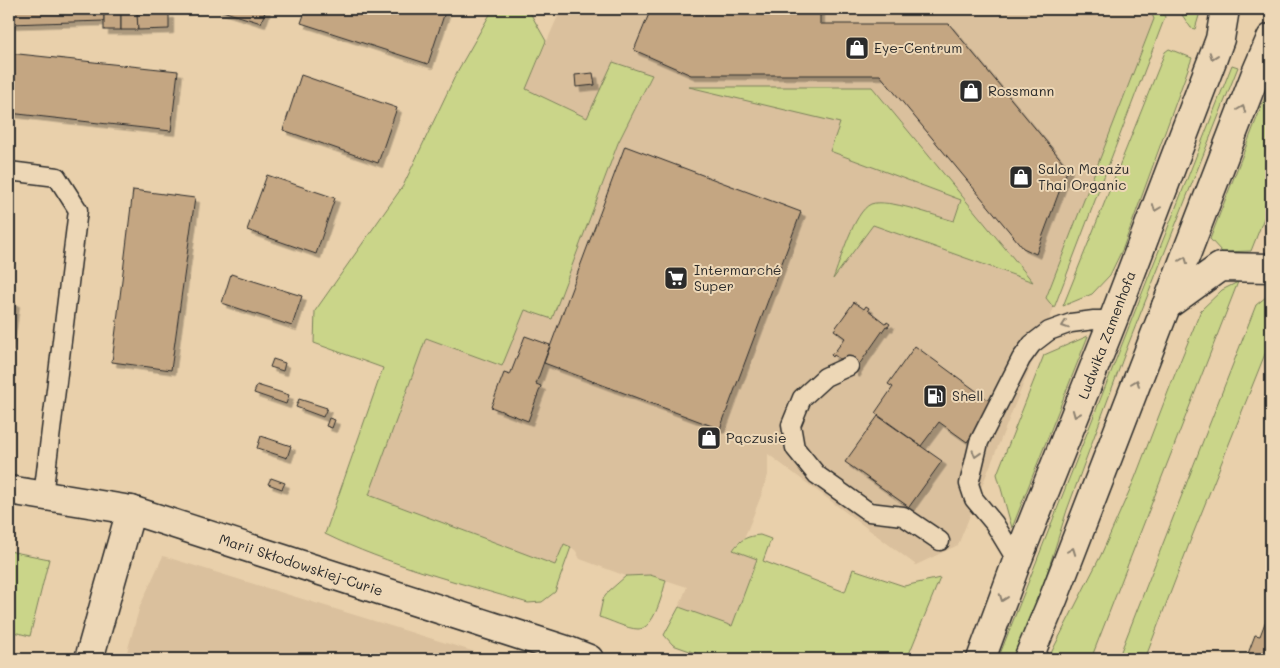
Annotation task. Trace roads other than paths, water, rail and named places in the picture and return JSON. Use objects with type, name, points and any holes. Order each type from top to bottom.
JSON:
[{"type":"main road","name":"Ludwika Zamenhofa","points":[[981,659],[1017,561],[1113,320],[1215,52],[1220,38],[1225,9]]},
{"type":"main road","points":[[1028,659],[1054,597],[1271,38]]},
{"type":"main road","points":[[1166,306],[1220,267],[1271,268]]},
{"type":"main road","name":"Marii Skłodowskiej-Curie","points":[[9,490],[131,510],[572,656]]},
{"type":"main road","points":[[89,659],[131,510]]},
{"type":"lane","points":[[9,172],[57,177],[78,210],[43,496]]},
{"type":"lane","points":[[1017,561],[994,522],[974,498],[968,484],[979,442],[1021,359],[1032,344],[1049,331],[1071,323],[1113,320]]},
{"type":"lane","points":[[849,366],[825,377],[802,398],[791,425],[795,448],[817,476],[869,512],[904,516],[940,541]]},
{"type":"place","name":"Eye-Centrum","points":[[857,48]]},
{"type":"place","name":"Rossmann","points":[[971,91]]},
{"type":"place","name":"Salon Masażu Thai Organic","points":[[1021,177]]},
{"type":"place","name":"Intermarché Super","points":[[676,278]]},
{"type":"place","name":"Shell","points":[[935,396]]},
{"type":"place","name":"Pączusie","points":[[709,438]]}]
